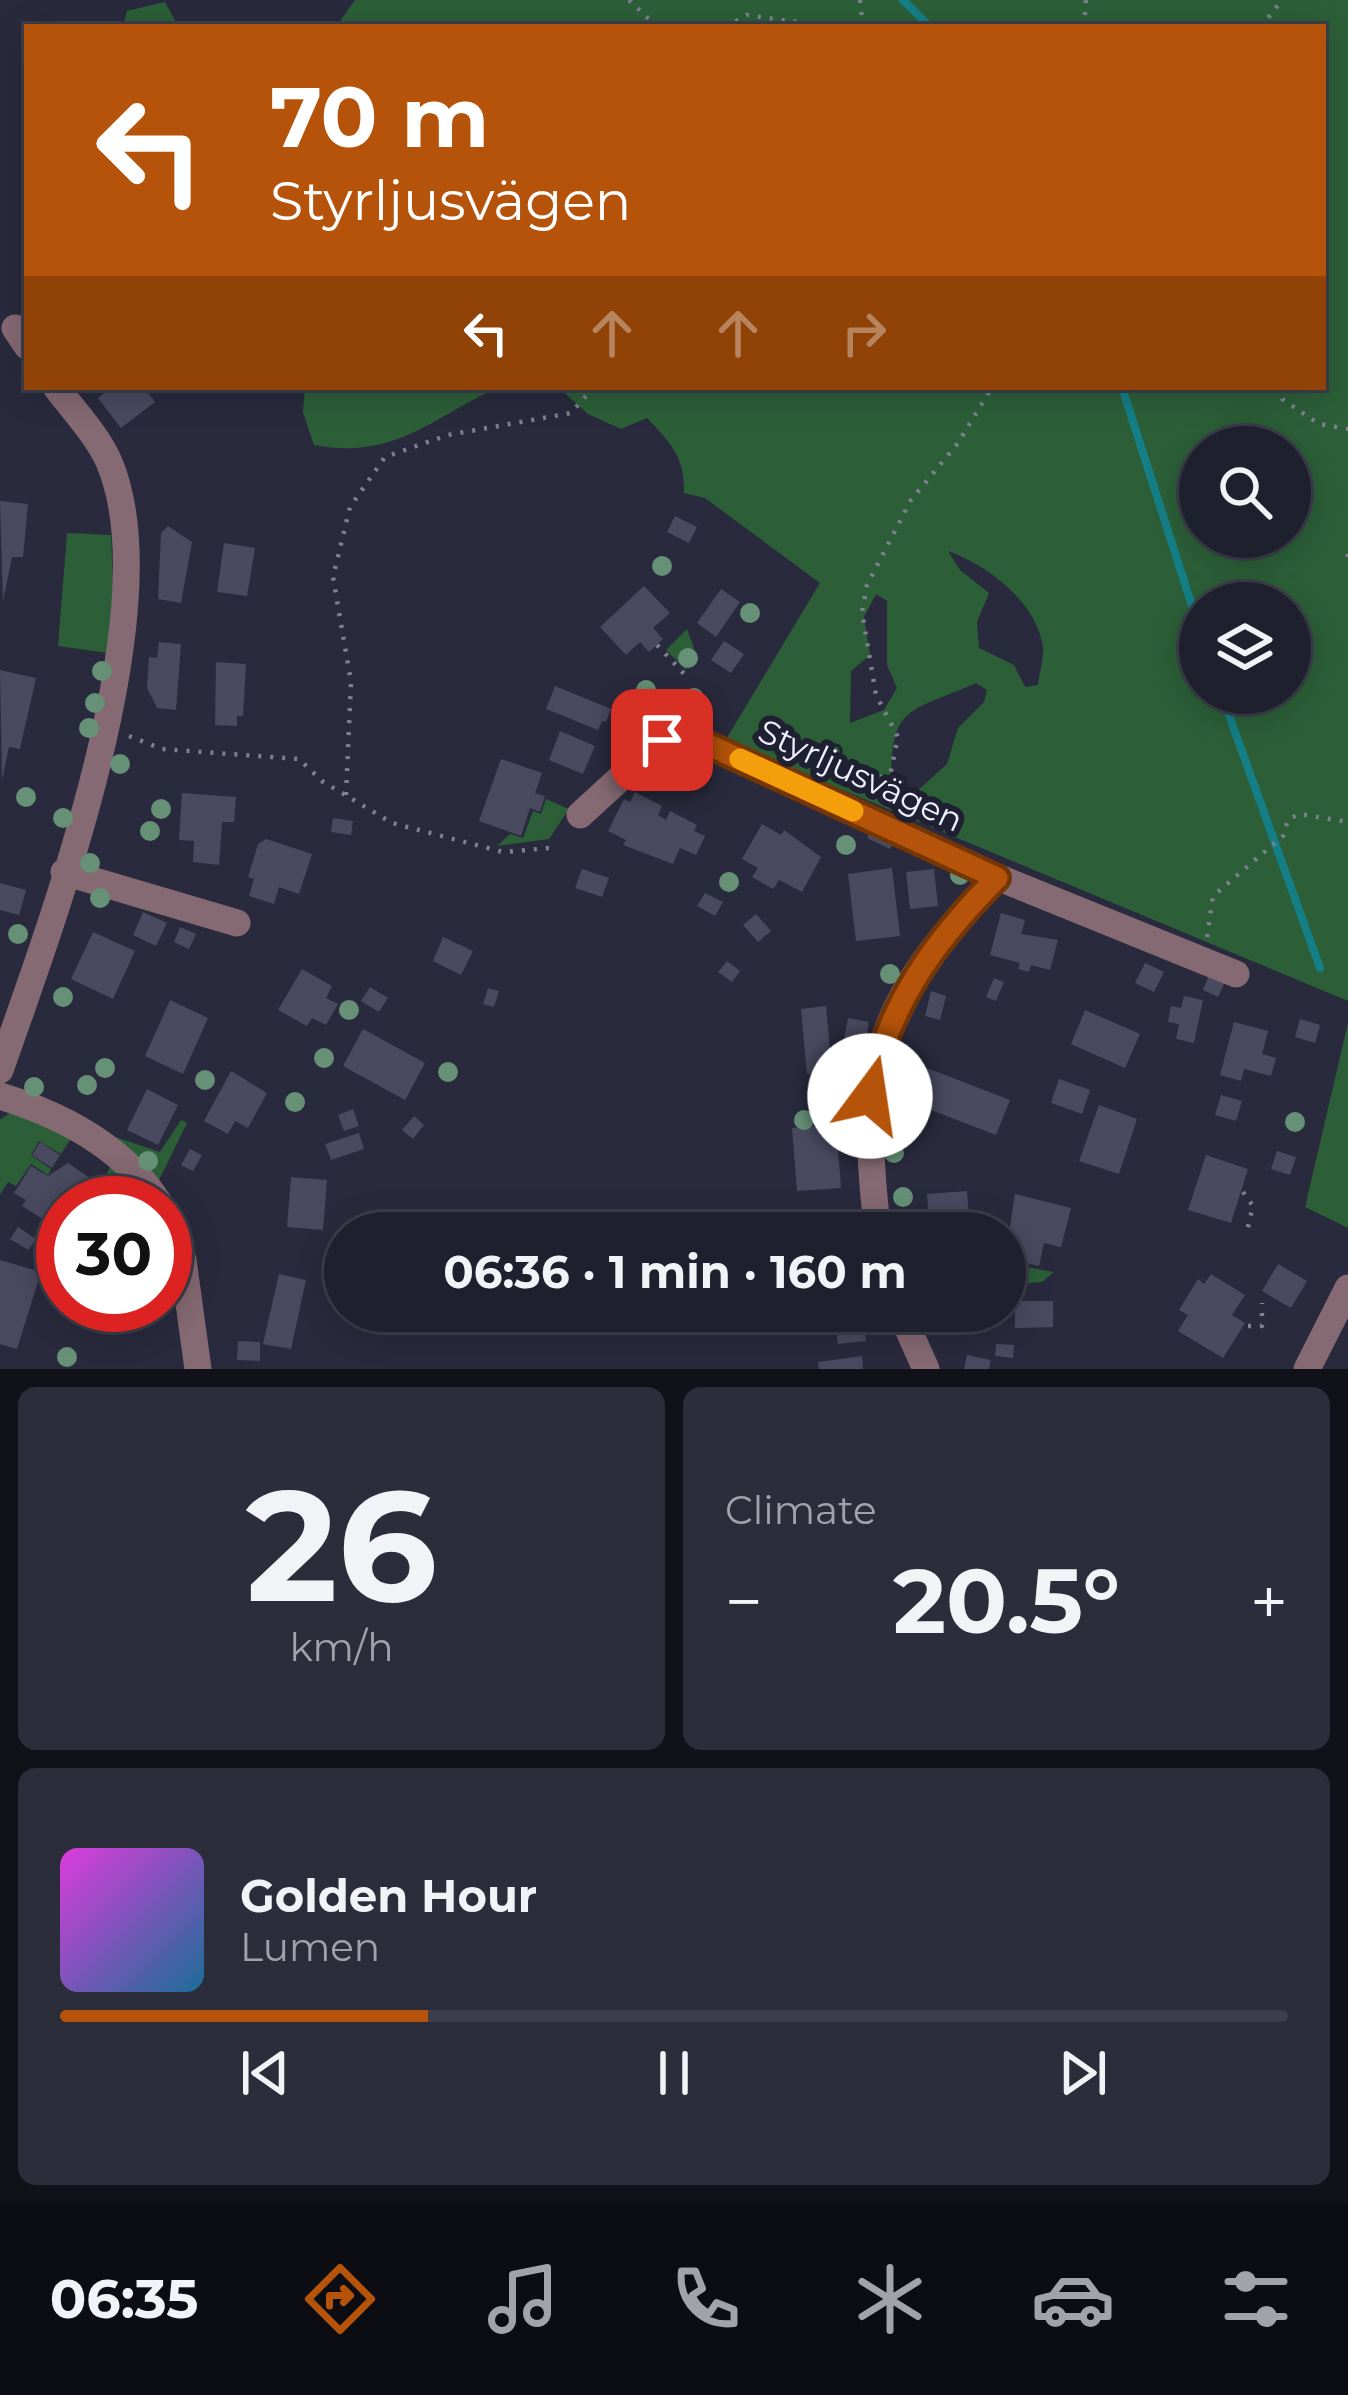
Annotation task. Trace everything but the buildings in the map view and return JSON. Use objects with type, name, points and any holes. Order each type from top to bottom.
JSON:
[{"type":"street","points":[[0,1070],[107,727],[123,646],[123,524],[109,462],[58,390]]},
{"type":"street","name":"Styrljusvägen","points":[[580,815],[662,740],[698,740],[997,878],[1236,974]]},
{"type":"street","points":[[64,872],[237,923]]},
{"type":"street","points":[[876,1212],[868,1121],[881,1046],[925,960],[997,878]]},
{"type":"street","points":[[0,1096],[96,1139],[137,1176]]},
{"type":"street","points":[[1307,1369],[1348,1288]]},
{"type":"street","points":[[192,1327],[197,1369]]},
{"type":"street","points":[[910,1332],[926,1369]]},
{"type":"path","points":[[628,0],[654,24]]},
{"type":"path","points":[[1263,24],[1278,5],[1273,0]]},
{"type":"path","points":[[733,24],[747,15],[811,24]]},
{"type":"path","points":[[346,795],[351,682],[333,577],[350,507],[385,457],[448,435],[571,413],[591,390]]},
{"type":"path","points":[[880,824],[898,737],[876,695],[862,612],[867,585],[911,500],[947,458],[990,390]]},
{"type":"path","points":[[1283,390],[1282,399],[1319,424],[1348,429]]},
{"type":"path","points":[[1348,554],[1348,564]]},
{"type":"path","points":[[657,645],[688,679]]},
{"type":"path","points":[[107,727],[161,749],[299,759],[392,824],[448,842],[477,842],[503,852],[550,848]]},
{"type":"path","points":[[1199,959],[1213,920],[1213,896],[1283,836],[1288,820],[1299,814],[1348,822]]},
{"type":"path","points":[[1243,1192],[1253,1206],[1247,1232]]},
{"type":"path","points":[[1247,1326],[1262,1326],[1262,1303]]},
{"type":"green space","points":[[355,0],[1348,0],[1348,1001],[725,741],[820,583],[705,498],[684,493],[675,451],[647,418],[621,429],[588,414],[561,390],[1326,390],[1326,24],[338,24]],"holes":[[[948,551],[1008,587],[1031,615],[1043,647],[1038,685],[1025,687],[1014,665],[979,648],[977,622],[989,593],[960,570]],[[876,594],[887,601],[887,665],[897,688],[884,710],[850,723],[851,671],[870,655],[864,617]],[[976,683],[987,690],[984,702],[958,728],[947,764],[916,792],[891,784],[895,738],[908,714]]]},
{"type":"green space","points":[[165,2],[177,24],[124,24],[127,11]]},
{"type":"green space","points":[[305,390],[493,390],[412,433],[368,447],[314,445],[303,412]]},
{"type":"green space","points":[[67,533],[111,535],[114,604],[108,653],[58,646]]},
{"type":"green space","points":[[687,629],[694,648],[686,670],[666,650]]},
{"type":"green space","points":[[546,799],[569,809],[549,839],[497,846],[510,834],[523,838],[533,811],[541,814]]},
{"type":"green space","points":[[1348,1023],[1348,1228],[1305,1207]]},
{"type":"green space","points":[[12,1111],[72,1137],[61,1154],[39,1141],[31,1155],[51,1169],[48,1175],[31,1164],[16,1186],[8,1182],[0,1195],[0,1120]]},
{"type":"green space","points":[[181,1120],[187,1123],[161,1176],[155,1176],[115,1137],[160,1152]]},
{"type":"green space","points":[[1026,1267],[1054,1272],[1042,1282],[1026,1283]]},
{"type":"waterway","points":[[903,0],[927,24]]},
{"type":"waterway","points":[[1123,390],[1184,582]]},
{"type":"waterway","points":[[1229,714],[1320,968]]},
{"type":"slow traffic","points":[[740,759],[853,811]]},
{"type":"route","points":[[662,740],[698,740],[997,878],[943,936],[899,1003],[881,1046],[870,1096]]}]
